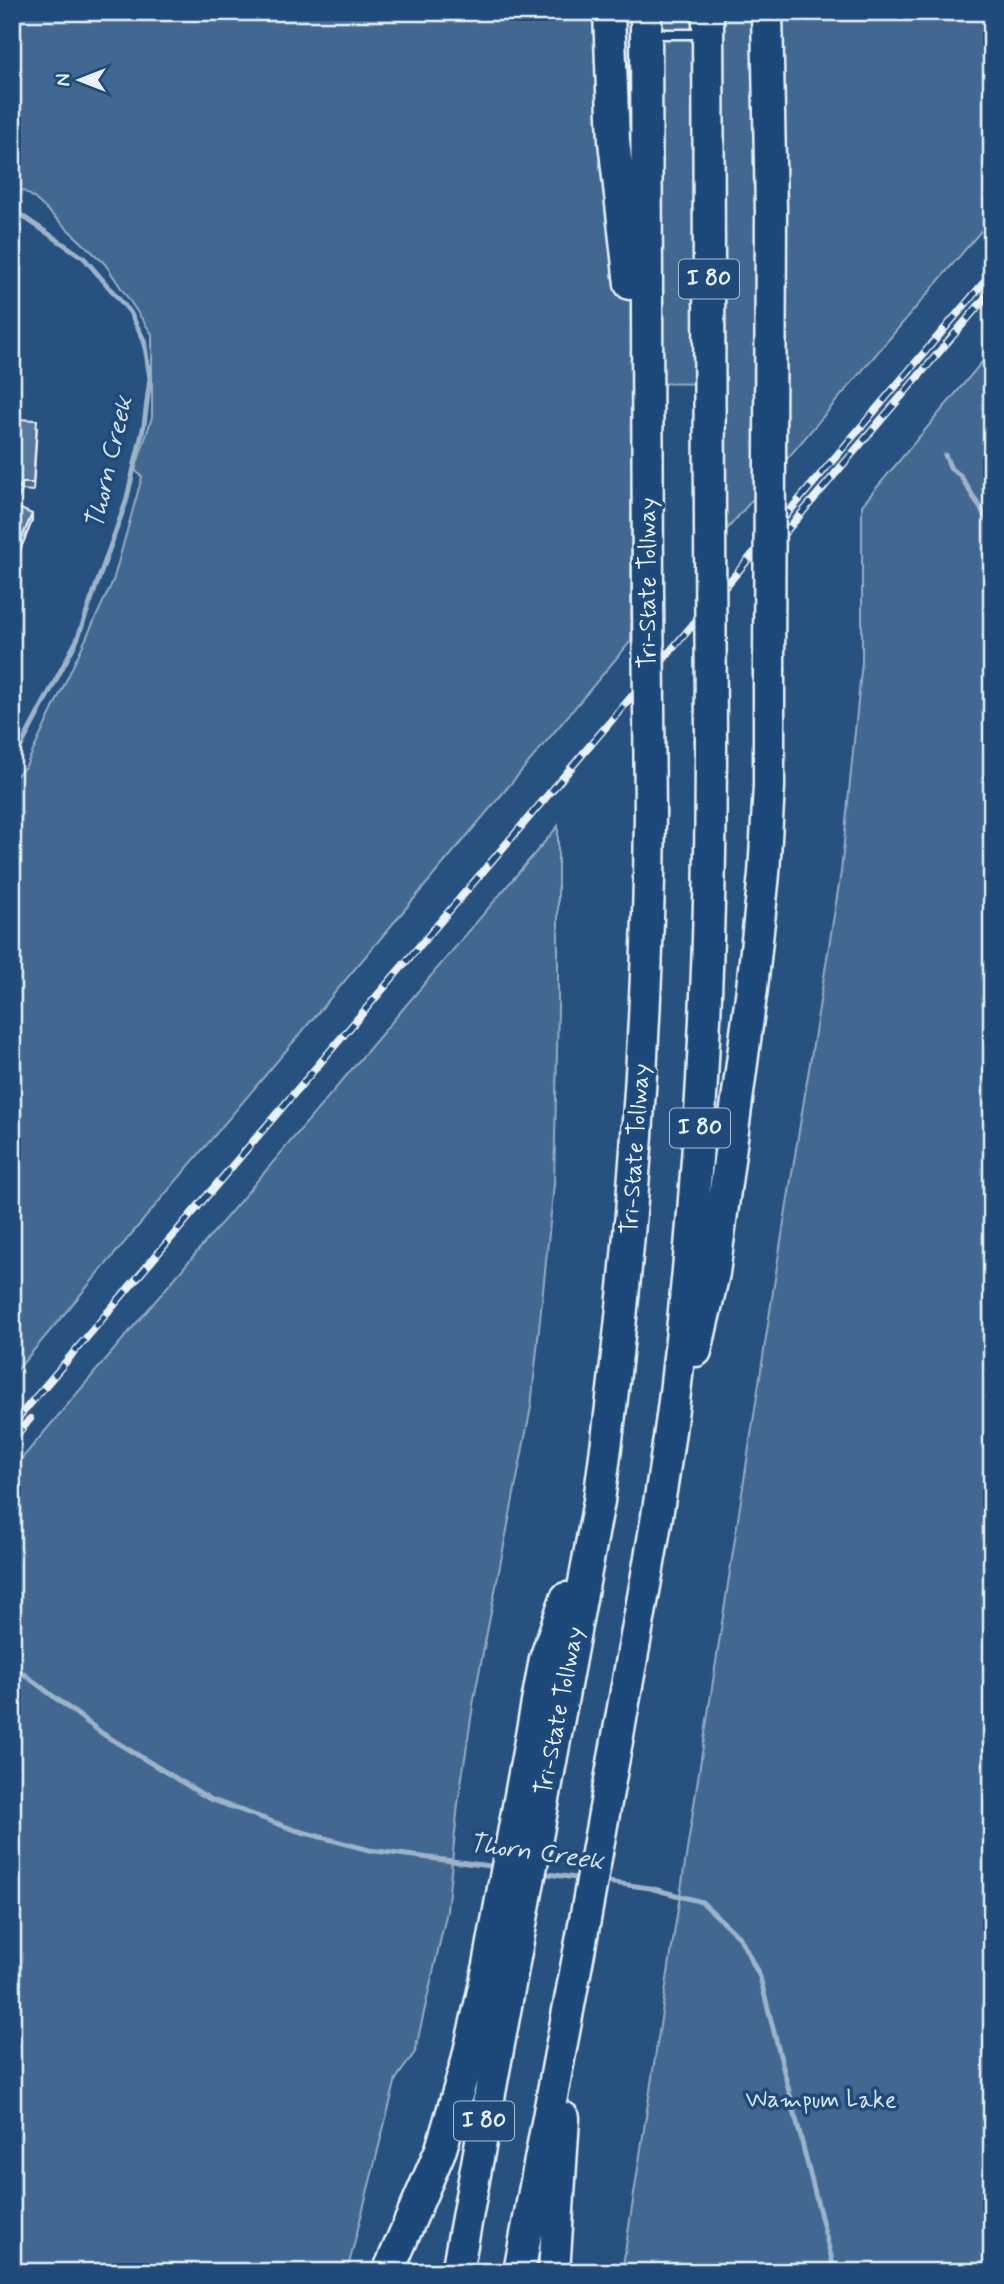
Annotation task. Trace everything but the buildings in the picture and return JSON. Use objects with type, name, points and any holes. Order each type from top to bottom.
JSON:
[{"type":"highway","points":[[610,12],[614,141],[647,438]]},
{"type":"highway","points":[[658,1511],[714,1273],[764,874],[769,786],[771,212],[767,12]]},
{"type":"highway","points":[[771,212],[780,12]]},
{"type":"highway","name":"Tri-State Tollway","points":[[500,1967],[534,1784],[545,1659],[599,1502],[617,1367],[635,1185],[646,1006],[650,814],[646,23]]},
{"type":"highway","name":"I 80","points":[[519,2272],[575,1980],[658,1511],[676,1382],[697,1180],[708,1004],[711,743],[708,23]]},
{"type":"highway","points":[[388,2272],[441,2148],[500,1967]]},
{"type":"highway","name":"I 80","points":[[457,2272],[500,1967]]},
{"type":"highway","points":[[554,2272],[562,2170],[567,2021]]},
{"type":"lane","points":[[646,23],[708,23]]},
{"type":"path","points":[[992,972],[989,1005],[992,1020]]},
{"type":"green space","points":[[12,12],[992,12],[992,218],[724,533],[721,384],[632,383],[631,641],[12,1376],[12,780],[26,766],[113,581],[142,477],[135,470],[152,417],[152,334],[105,264],[33,197],[12,184]]},
{"type":"green space","name":"Wampum Lake","points":[[992,350],[992,2272],[622,2272],[777,1266],[841,872],[862,661],[862,505]]},
{"type":"green space","points":[[558,826],[554,1184],[531,1407],[474,1699],[458,1804],[447,1911],[415,2052],[396,2079],[348,2268],[344,2272],[12,2272],[12,1470]]},
{"type":"waterway","name":"Thorn Creek","points":[[12,209],[84,258],[130,312],[144,340],[150,378],[144,425],[126,502],[77,640],[12,763]]},
{"type":"waterway","points":[[945,455],[951,469],[960,475],[992,527]]},
{"type":"waterway","name":"Thorn Creek","points":[[12,1665],[103,1734],[210,1799],[295,1830],[369,1850],[497,1867]]},
{"type":"waterway","name":"Thorn Creek","points":[[541,1873],[583,1879]]},
{"type":"waterway","name":"Thorn Creek","points":[[600,1881],[650,1888],[702,1902],[740,1938],[760,1977],[835,2272]]},
{"type":"railway","points":[[12,1425],[992,273]]},
{"type":"railway","points":[[759,563],[992,290]]},
{"type":"railway","points":[[12,1440],[30,1419]]}]
